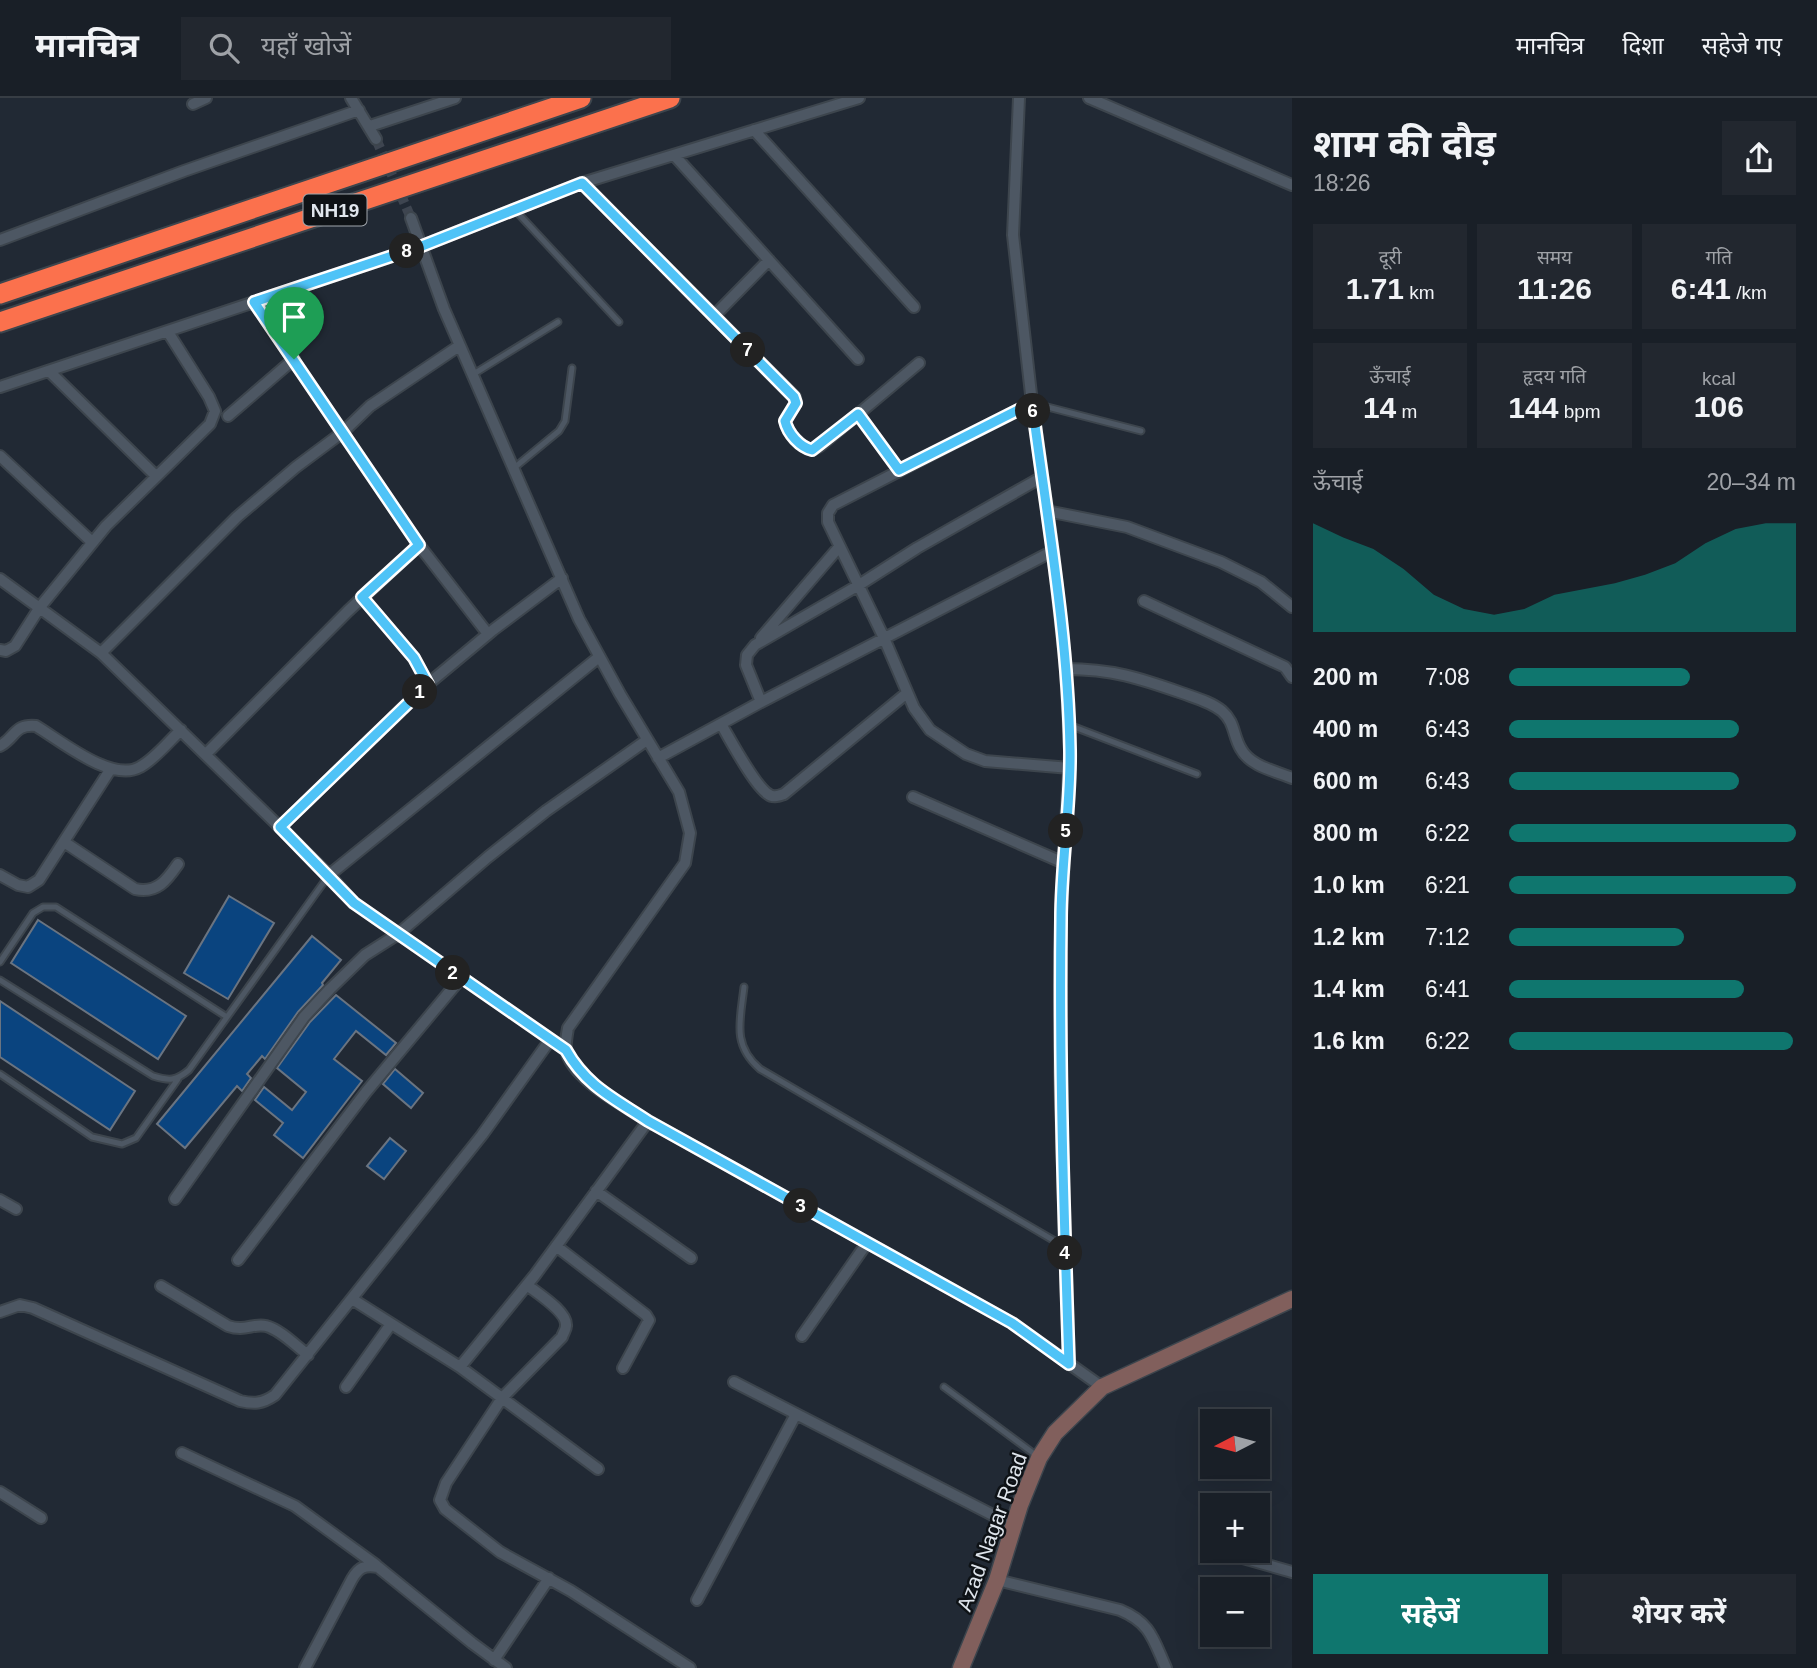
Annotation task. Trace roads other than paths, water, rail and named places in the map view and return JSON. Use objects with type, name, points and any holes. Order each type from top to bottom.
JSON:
[{"type":"highway","name":"NH19","points":[[0,294],[581,98]]},
{"type":"highway","name":"NH19","points":[[0,322],[670,98]]},
{"type":"street","points":[[193,104],[206,98]]},
{"type":"street","points":[[351,98],[376,138]]},
{"type":"street","points":[[370,126],[455,98]]},
{"type":"street","points":[[0,387],[422,246],[582,183],[859,98]]},
{"type":"street","points":[[1018,98],[1013,235],[1032,403],[1053,551],[1066,669],[1069,725],[1070,768],[1061,915],[1060,1072],[1069,1364]]},
{"type":"street","points":[[1089,98],[1292,185]]},
{"type":"street","points":[[0,240],[184,171],[359,110]]},
{"type":"street","points":[[754,130],[914,307]]},
{"type":"street","points":[[674,155],[858,359]]},
{"type":"street","points":[[582,183],[794,397],[796,403],[785,421],[786,428],[805,449],[812,450],[820,446],[919,363]]},
{"type":"street","points":[[411,218],[444,309],[562,578],[599,657],[679,792],[690,833],[685,863],[568,1028],[566,1050]]},
{"type":"street","points":[[715,316],[769,260]]},
{"type":"street","points":[[254,302],[419,545],[488,634]]},
{"type":"street","points":[[0,650],[6,652],[15,646],[40,607],[92,542],[156,475],[210,424],[215,411],[209,397],[168,332]]},
{"type":"street","points":[[101,653],[237,517],[343,432],[370,406],[460,346]]},
{"type":"street","points":[[228,416],[294,359]]},
{"type":"street","points":[[50,372],[156,475]]},
{"type":"street","points":[[1032,403],[833,505],[828,513],[828,522],[884,638],[914,708],[930,730],[966,754],[985,761],[1070,768]]},
{"type":"street","points":[[858,414],[899,470]]},
{"type":"street","points":[[0,456],[92,542]]},
{"type":"street","points":[[755,645],[1042,477]]},
{"type":"street","points":[[1047,511],[1127,527],[1221,562],[1261,582],[1292,607]]},
{"type":"street","points":[[206,754],[362,597],[419,545]]},
{"type":"street","points":[[761,702],[746,665],[747,655],[839,547]]},
{"type":"street","points":[[658,758],[1053,551]]},
{"type":"street","points":[[280,827],[428,684],[562,578]]},
{"type":"street","points":[[0,579],[101,653],[329,875],[354,903],[566,1050],[576,1068],[591,1084],[648,1121],[1012,1323],[1102,1387]]},
{"type":"street","points":[[362,597],[414,658],[428,684]]},
{"type":"street","points":[[1144,601],[1286,667],[1292,677]]},
{"type":"street","points":[[329,875],[599,657]]},
{"type":"street","points":[[1066,669],[1118,672],[1209,703],[1223,712],[1233,724],[1240,748],[1247,758],[1292,778]]},
{"type":"street","points":[[721,724],[758,784],[767,794],[775,797],[783,794],[907,693]]},
{"type":"street","points":[[1,747],[17,729],[26,725],[36,726],[110,770],[127,772],[141,767],[181,730]]},
{"type":"street","points":[[175,1199],[304,1017],[365,956],[398,934],[546,811],[647,740]]},
{"type":"street","points":[[0,875],[28,887],[39,880],[110,770]]},
{"type":"street","points":[[913,797],[1064,863]]},
{"type":"street","points":[[64,842],[135,889],[144,891],[165,883],[178,864]]},
{"type":"street","points":[[237,1260],[366,1092],[461,978]]},
{"type":"street","points":[[0,1312],[20,1305],[33,1308],[240,1401],[264,1402],[275,1395],[352,1299],[514,1092],[550,1040]]},
{"type":"street","points":[[460,1367],[527,1285],[648,1121]]},
{"type":"street","points":[[597,1191],[691,1258]]},
{"type":"street","points":[[0,1200],[16,1209]]},
{"type":"street","points":[[802,1336],[867,1243]]},
{"type":"street","points":[[556,1246],[649,1320],[623,1368]]},
{"type":"street","points":[[527,1285],[560,1311],[566,1326],[562,1337],[502,1398],[446,1483],[440,1500],[445,1509],[500,1552],[549,1578],[690,1668]]},
{"type":"street","points":[[161,1286],[228,1326],[238,1329],[266,1326],[307,1355]]},
{"type":"street","points":[[352,1299],[460,1367],[598,1469]]},
{"type":"street","name":"Azad Nagar Road","points":[[961,1668],[997,1580],[1039,1458],[1055,1433],[1102,1387],[1292,1299]]},
{"type":"street","points":[[346,1387],[391,1324]]},
{"type":"street","points":[[734,1382],[1014,1526]]},
{"type":"street","points":[[697,1600],[796,1414]]},
{"type":"street","points":[[182,1453],[295,1506],[378,1567],[506,1668]]},
{"type":"street","points":[[0,1492],[41,1518]]},
{"type":"street","points":[[1260,1563],[1292,1572]]},
{"type":"street","points":[[305,1668],[357,1570],[366,1565],[378,1567]]},
{"type":"street","points":[[494,1660],[549,1578]]},
{"type":"street","points":[[997,1580],[1120,1610],[1136,1617],[1148,1630],[1166,1668]]},
{"type":"lane","points":[[515,209],[619,322]]},
{"type":"lane","points":[[472,375],[558,322]]},
{"type":"lane","points":[[514,468],[559,431],[565,421],[572,368]]},
{"type":"lane","points":[[1032,403],[1141,431]]},
{"type":"lane","points":[[1069,725],[1197,774]]},
{"type":"lane","points":[[0,1074],[92,1137],[122,1144],[136,1138],[178,1079],[189,1070],[329,875]]},
{"type":"lane","points":[[0,962],[33,913],[43,906],[56,907],[227,1017]]},
{"type":"lane","points":[[0,980],[153,1076],[168,1080],[178,1079]]},
{"type":"lane","points":[[744,987],[739,1032],[749,1059],[761,1069],[1065,1247]]},
{"type":"lane","points":[[944,1387],[1039,1458]]},
{"type":"tunnel","points":[[376,139],[411,218]]}]
